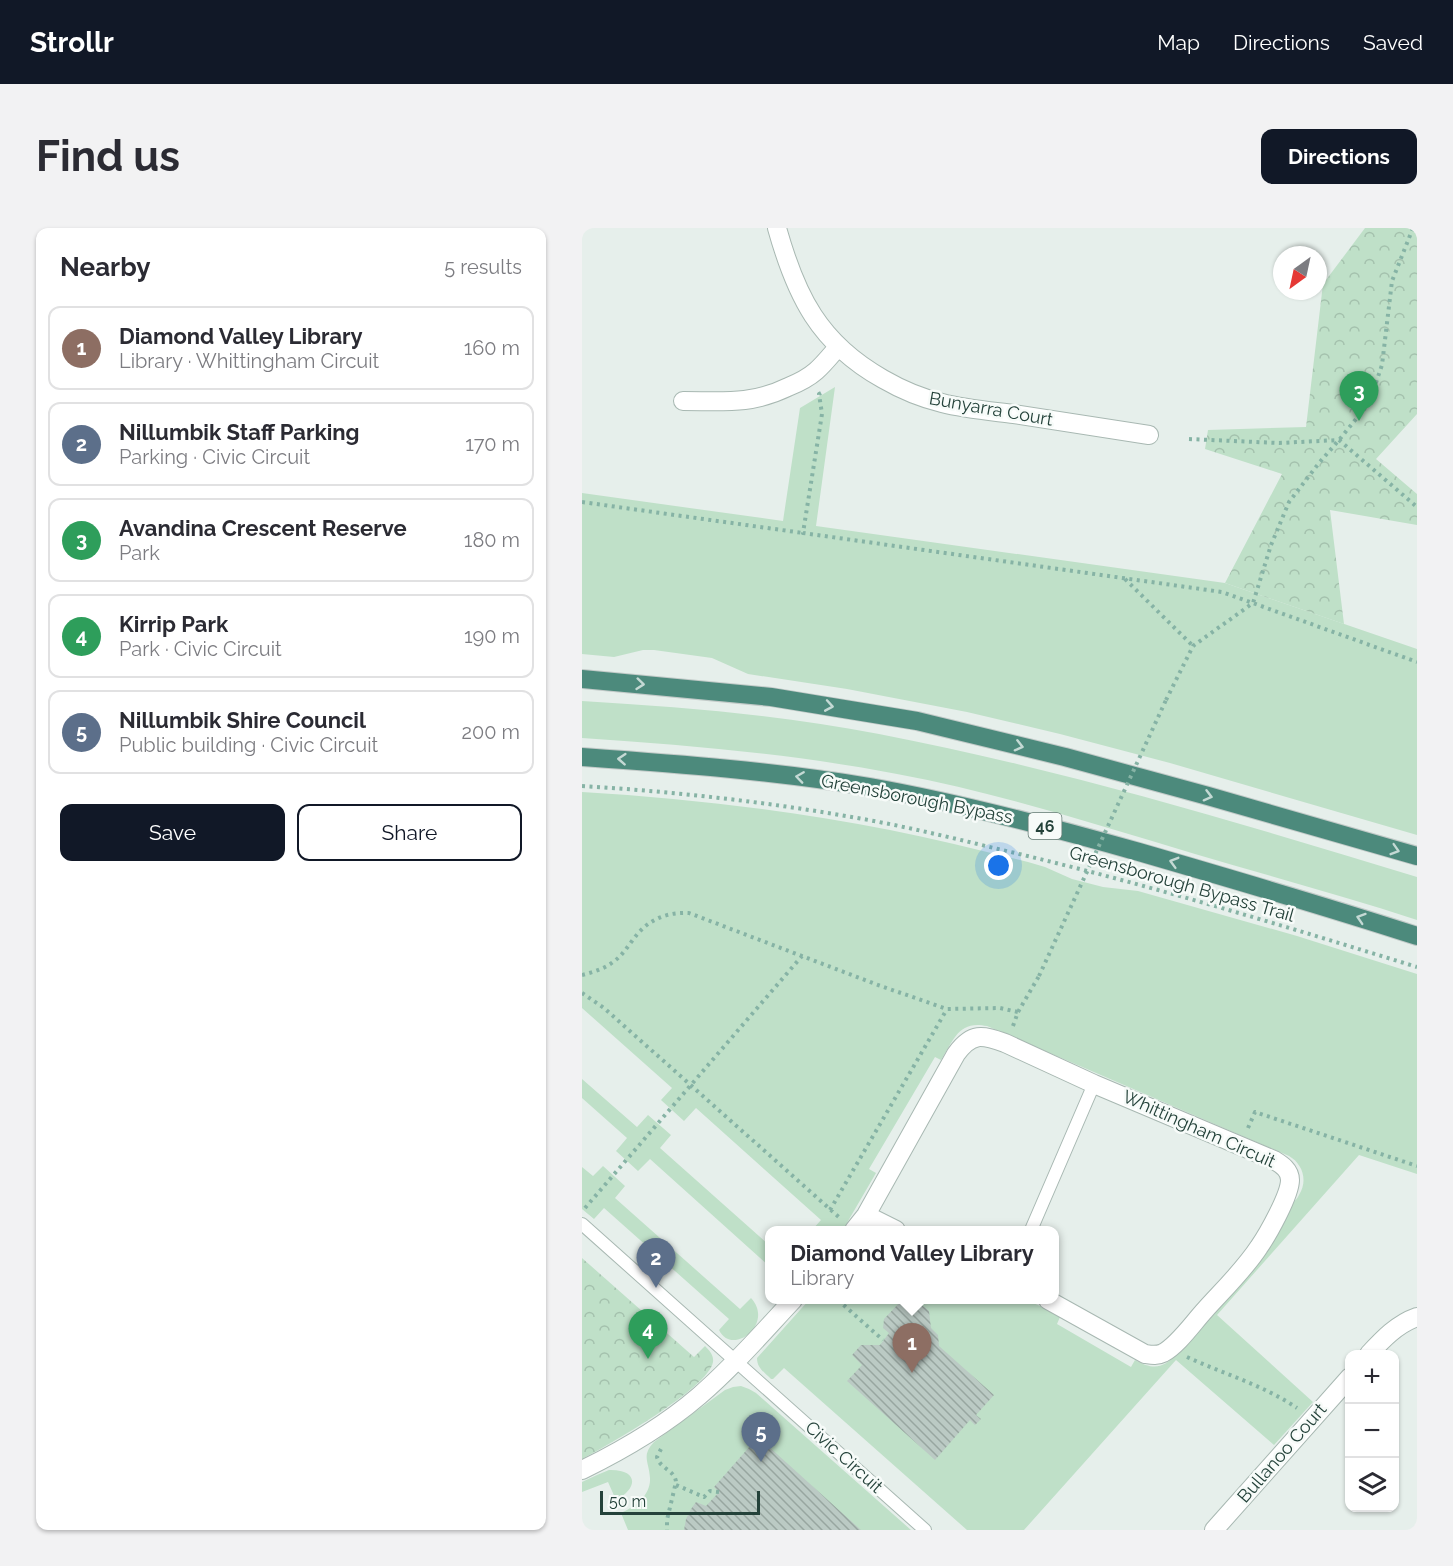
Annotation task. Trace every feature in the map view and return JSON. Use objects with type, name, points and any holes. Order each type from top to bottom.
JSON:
[{"type":"highway","points":[[582,679],[771,697],[917,722],[1065,757],[1417,856]]},
{"type":"highway","name":"Greensborough Bypass","points":[[582,757],[715,767],[792,776],[949,803],[1118,846],[1417,936]]},
{"type":"street","name":"Bunyarra Court","points":[[777,228],[798,290],[819,324],[838,347],[870,372],[928,400],[966,408],[1149,435]]},
{"type":"street","points":[[683,401],[758,399],[787,388],[815,372],[838,347]]},
{"type":"street","name":"Whittingham Circuit","points":[[851,1226],[866,1215],[964,1043],[981,1037],[1005,1043],[1094,1084],[1274,1160],[1289,1174],[1290,1182],[1284,1199],[1258,1249],[1169,1349]]},
{"type":"street","points":[[866,1215],[888,1226]]},
{"type":"street","points":[[582,1470],[634,1443],[698,1397],[788,1304]]},
{"type":"street","points":[[1057,1304],[1145,1354],[1156,1356],[1169,1349]]},
{"type":"street","points":[[1373,1350],[1388,1333],[1409,1319],[1417,1317]]},
{"type":"street","name":"Bullanoo Court","points":[[1214,1530],[1345,1383]]},
{"type":"lane","points":[[1033,1226],[1094,1084]]},
{"type":"lane","name":"Civic Circuit","points":[[582,1224],[926,1530]]},
{"type":"path","points":[[1005,1043],[1018,1012],[1039,976],[1192,646],[1253,603],[1271,545],[1289,502],[1369,403],[1382,365],[1392,281],[1413,228]]},
{"type":"path","points":[[803,533],[822,414],[819,394],[826,388]]},
{"type":"path","points":[[1189,439],[1279,443],[1340,440],[1417,507]]},
{"type":"path","points":[[582,502],[1222,592],[1417,662]]},
{"type":"path","points":[[1125,578],[1192,646]]},
{"type":"path","name":"Greensborough Bypass Trail","points":[[582,786],[663,791],[730,799],[834,814],[940,835],[1118,879],[1417,967]]},
{"type":"path","points":[[582,975],[600,970],[614,962],[640,931],[654,920],[665,915],[683,913],[701,916],[947,1009],[999,1008],[1018,1012]]},
{"type":"path","points":[[582,1212],[692,1087],[802,956]]},
{"type":"path","points":[[582,993],[604,1008],[849,1226]]},
{"type":"path","points":[[830,1210],[947,1009]]},
{"type":"path","points":[[1240,1145],[1255,1112],[1417,1166]]},
{"type":"path","points":[[843,1304],[883,1340]]},
{"type":"path","points":[[1169,1349],[1249,1381],[1278,1396],[1312,1420]]},
{"type":"path","points":[[662,1448],[658,1452],[658,1461],[673,1474],[676,1485],[667,1520],[667,1530]]},
{"type":"path","points":[[676,1485],[704,1497],[710,1491],[719,1492]]},
{"type":"green space","points":[[1365,228],[1417,228],[1417,414],[1376,459],[1417,494],[1417,525],[1330,510],[1344,624],[1225,583],[1282,474],[1205,449],[1208,430],[1306,427],[1321,300],[1327,300],[1327,279]]},
{"type":"green space","points":[[835,387],[816,526],[1225,583],[1417,649],[1417,835],[1170,763],[967,712],[847,689],[748,674],[712,658],[654,650],[643,650],[614,657],[582,654],[582,493],[783,521],[800,408]]},
{"type":"green space","points":[[582,701],[731,713],[842,727],[947,748],[1083,780],[1217,817],[1417,877],[1417,920],[1048,810],[973,790],[858,767],[780,756],[701,747],[582,738]]},
{"type":"green space","points":[[582,792],[698,801],[775,811],[924,837],[1028,862],[1072,879],[1103,887],[1138,891],[1297,936],[1417,974],[1417,1174],[1359,1155],[1217,1315],[1313,1402],[1274,1445],[1176,1360],[1024,1530],[967,1530],[784,1368],[773,1379],[763,1372],[757,1358],[805,1304],[1036,1304],[1060,1317],[1057,1324],[1131,1367],[1135,1360],[1152,1366],[1162,1365],[1176,1354],[1285,1209],[1298,1197],[1303,1184],[1301,1168],[1289,1156],[987,1026],[978,1025],[970,1026],[958,1033],[941,1060],[935,1057],[869,1169],[876,1173],[845,1226],[816,1226],[821,1220],[696,1108],[684,1121],[661,1100],[672,1088],[582,1008]]},
{"type":"green space","points":[[582,1079],[637,1127],[648,1115],[671,1135],[660,1148],[765,1241],[765,1262],[650,1159],[638,1171],[616,1151],[627,1138],[582,1098]]},
{"type":"green space","points":[[603,1166],[625,1186],[615,1198],[740,1309],[751,1298],[757,1308],[758,1318],[749,1334],[741,1339],[733,1340],[725,1337],[719,1330],[729,1319],[604,1208],[594,1219],[582,1209],[582,1167],[593,1176]]},
{"type":"green space","points":[[582,1258],[694,1357],[705,1346],[711,1353],[713,1362],[707,1373],[676,1401],[582,1459]]},
{"type":"green space","points":[[741,1386],[756,1393],[911,1530],[628,1530],[621,1513],[637,1504],[648,1490],[650,1478],[647,1455],[650,1447],[725,1390]]},
{"type":"green space","points":[[609,1470],[630,1476],[632,1485],[629,1490],[616,1500],[608,1482],[582,1492],[582,1482]]},
{"type":"building","points":[[898,1304],[921,1304],[929,1311],[931,1328],[938,1335],[939,1346],[994,1395],[976,1415],[981,1419],[975,1425],[970,1420],[935,1460],[847,1381],[862,1365],[852,1355],[861,1345],[880,1345],[889,1333],[883,1328],[884,1319]]},
{"type":"building","points":[[758,1437],[861,1530],[684,1530],[686,1519],[696,1502],[706,1506],[719,1492],[714,1487]]},
{"type":"place","name":"Avandina Crescent Reserve","points":[[1359,421]]},
{"type":"place","name":"Nillumbik Staff Parking","points":[[656,1288]]},
{"type":"place","name":"Kirrip Park","points":[[648,1359]]},
{"type":"place","name":"Diamond Valley Library","points":[[912,1373]]},
{"type":"place","name":"Nillumbik Shire Council","points":[[761,1462]]}]
